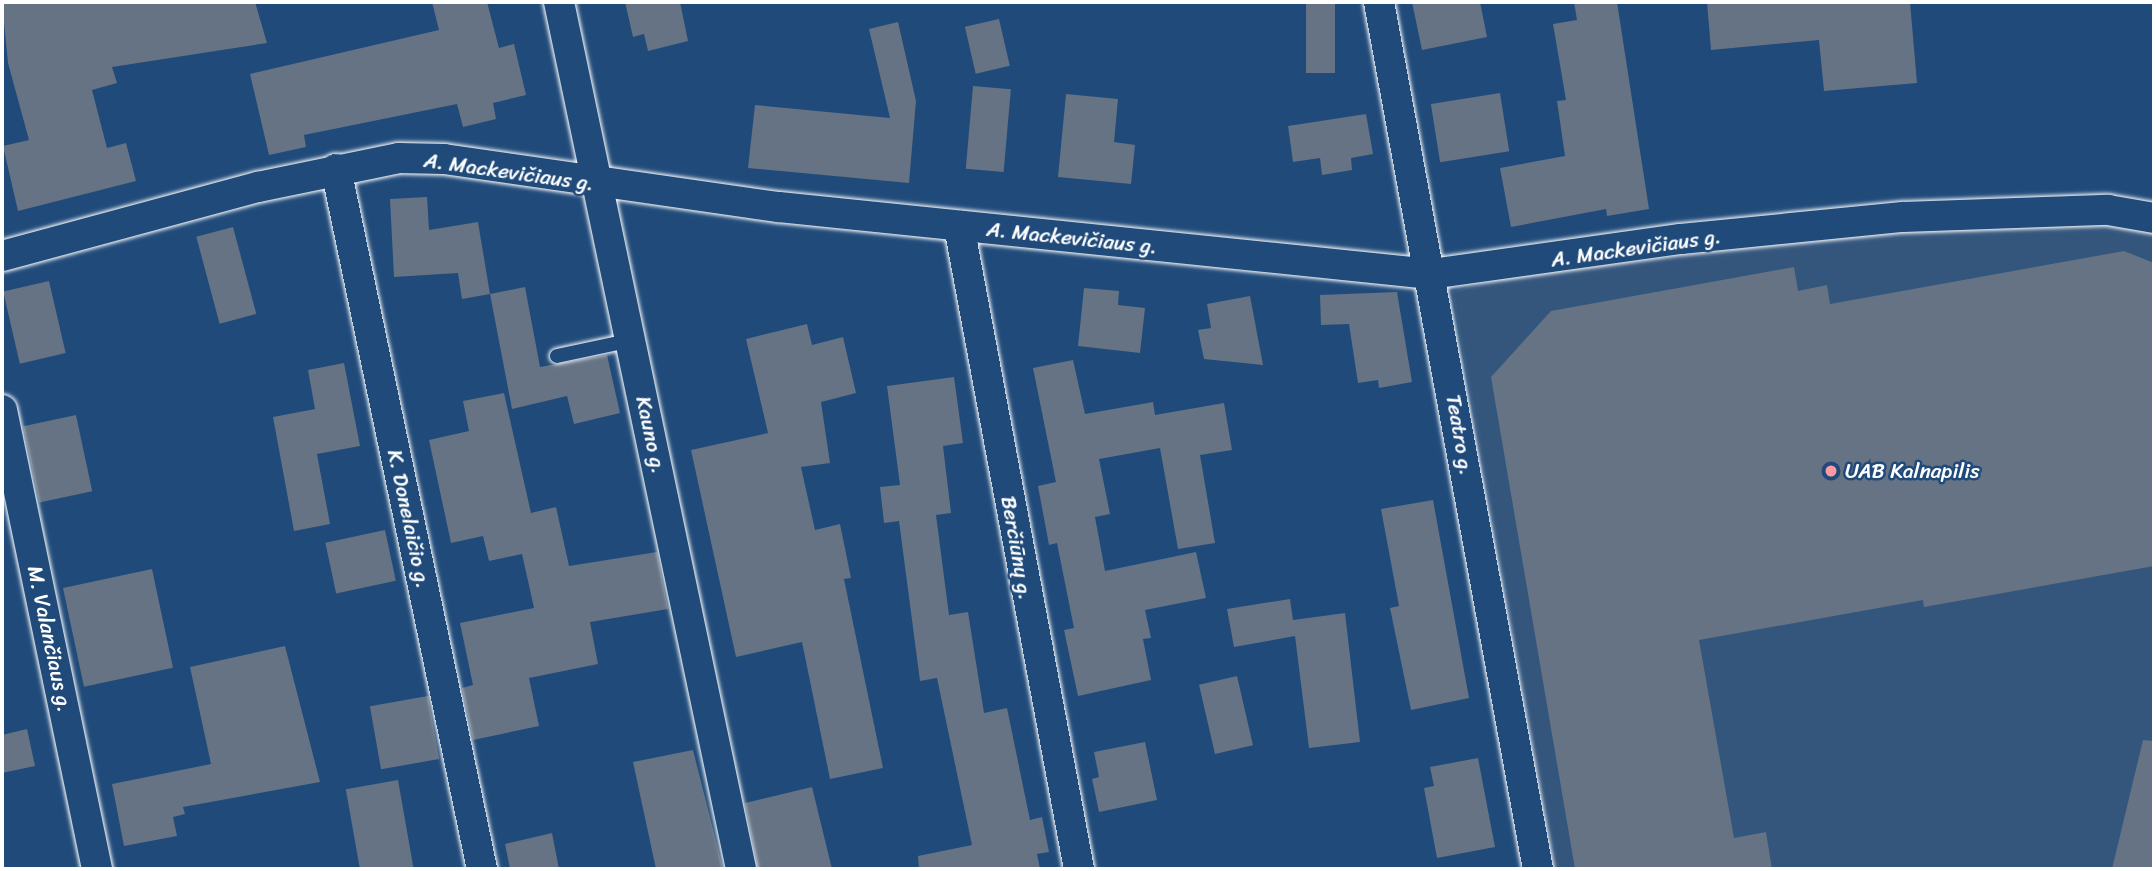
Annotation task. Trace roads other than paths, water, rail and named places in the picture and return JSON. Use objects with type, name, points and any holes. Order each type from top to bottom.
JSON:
[{"type":"street","name":"Kauno g.","points":[[559,2],[741,869]]},
{"type":"street","name":"Teatro g.","points":[[1379,2],[1538,869]]},
{"type":"street","name":"A. Mackevičiaus g.","points":[[2,256],[336,169],[399,158],[444,159],[599,185],[958,226],[1431,274],[1681,239],[1903,217],[2108,210],[2154,218]]},
{"type":"street","name":"K. Donelaičio g.","points":[[336,169],[482,869]]},
{"type":"street","name":"Berčiūnų g.","points":[[958,226],[1079,869]]},
{"type":"street","name":"M. Valančiaus g.","points":[[2,410],[97,869]]},
{"type":"lane","points":[[557,356],[632,340]]},
{"type":"place","name":"UAB Kalnapilis","points":[[1831,471]]}]
